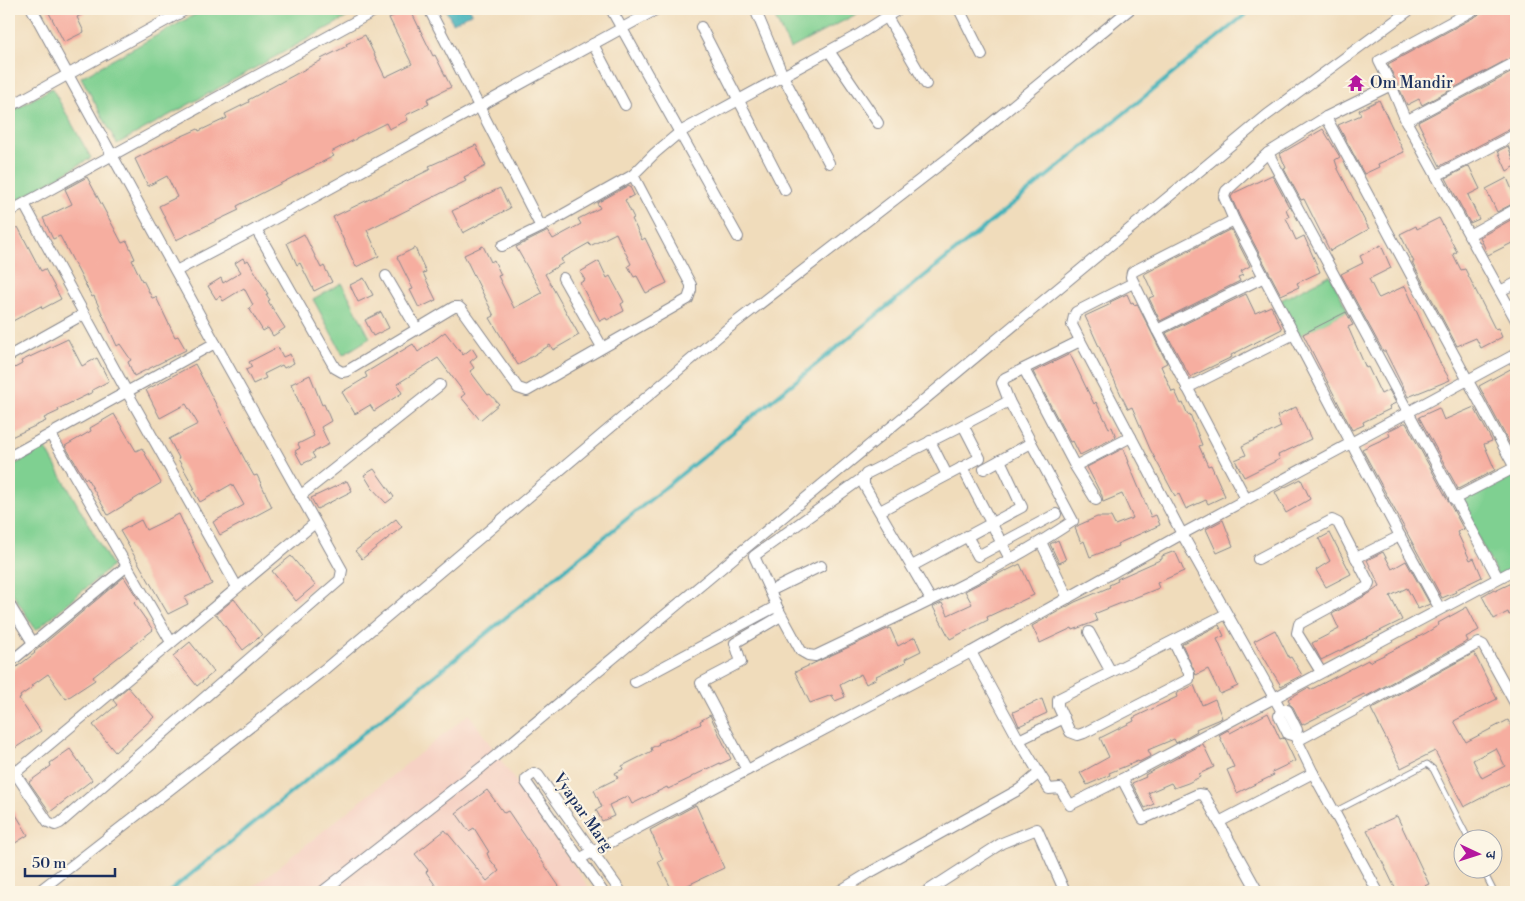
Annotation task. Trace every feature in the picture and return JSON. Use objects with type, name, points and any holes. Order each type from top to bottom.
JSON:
[{"type":"street","points":[[9,764],[48,822],[55,825],[60,823],[340,580],[342,570],[32,9]]},
{"type":"street","points":[[9,106],[187,9]]},
{"type":"street","points":[[9,212],[378,9]]},
{"type":"street","points":[[429,9],[541,227]]},
{"type":"street","points":[[611,9],[738,237]]},
{"type":"street","points":[[176,271],[657,9]]},
{"type":"street","points":[[755,9],[783,76],[829,163]]},
{"type":"street","points":[[502,246],[541,227],[632,175],[680,132],[858,35],[898,9]]},
{"type":"street","points":[[959,9],[982,55]]},
{"type":"street","points":[[38,892],[326,668],[726,330],[960,150],[1130,9]]},
{"type":"street","points":[[322,892],[482,767],[1267,115],[1411,9]]},
{"type":"street","points":[[1475,9],[1379,61],[1406,121],[1516,320]]},
{"type":"street","points":[[887,16],[926,84]]},
{"type":"street","points":[[700,27],[785,190]]},
{"type":"street","points":[[593,44],[625,105]]},
{"type":"street","points":[[829,51],[878,123]]},
{"type":"street","points":[[1406,121],[1516,62]]},
{"type":"street","points":[[1391,85],[1326,117],[1268,153],[1226,191],[1224,200],[1440,609]]},
{"type":"street","points":[[1326,117],[1515,467],[1454,499]]},
{"type":"street","points":[[1436,176],[1516,134]]},
{"type":"street","points":[[1268,153],[1498,578]]},
{"type":"street","points":[[256,229],[335,368],[338,370],[347,371],[454,307],[459,307],[518,388],[527,390],[688,299],[691,290],[690,285],[632,175]]},
{"type":"street","points":[[24,204],[237,587]]},
{"type":"street","points":[[1469,235],[1516,209]]},
{"type":"street","points":[[1234,220],[1132,272],[1131,277],[1246,499]]},
{"type":"street","points":[[386,276],[417,329]]},
{"type":"street","points":[[1157,330],[1264,277]]},
{"type":"street","points":[[563,278],[602,347]]},
{"type":"street","points":[[1133,283],[1076,312],[1072,324],[1226,614],[1281,710],[1287,710],[1296,725],[1296,738],[1313,773],[1378,892]]},
{"type":"street","points":[[1500,291],[1516,283]]},
{"type":"street","points":[[9,356],[84,314]]},
{"type":"street","points":[[1187,388],[1294,334]]},
{"type":"street","points":[[1009,401],[866,474],[754,556],[779,613],[804,654],[815,656],[931,600],[1041,542],[1072,521],[1009,401],[1003,386],[1003,380],[1080,341]]},
{"type":"street","points":[[9,457],[215,343]]},
{"type":"street","points":[[580,859],[970,652],[1246,499],[1516,354]]},
{"type":"street","points":[[1024,369],[1075,466],[1096,500]]},
{"type":"street","points":[[300,496],[440,386]]},
{"type":"street","points":[[880,511],[980,458],[963,425]]},
{"type":"street","points":[[51,435],[171,642]]},
{"type":"street","points":[[1075,466],[1131,437]]},
{"type":"street","points":[[930,441],[947,475]]},
{"type":"street","points":[[984,469],[1031,443]]},
{"type":"street","points":[[912,566],[1022,507],[1000,460]]},
{"type":"street","points":[[962,467],[1010,559]]},
{"type":"street","points":[[864,477],[864,485],[931,600]]},
{"type":"street","points":[[967,536],[978,556],[1056,514]]},
{"type":"street","points":[[1258,559],[1332,520],[1338,523],[1369,581],[1368,586],[1298,624],[1297,633],[1321,672]]},
{"type":"street","points":[[15,773],[315,523]]},
{"type":"street","points":[[1356,558],[1400,536]]},
{"type":"street","points":[[1041,542],[1068,598]]},
{"type":"street","points":[[9,663],[127,566]]},
{"type":"street","points":[[770,591],[821,566]]},
{"type":"street","points":[[970,652],[1019,740],[1049,789],[1060,788],[1070,805],[1516,569]]},
{"type":"street","points":[[9,604],[34,643]]},
{"type":"street","points":[[635,682],[770,608],[779,613]]},
{"type":"street","points":[[747,770],[701,683],[741,662],[734,643],[779,613]]},
{"type":"street","points":[[1173,641],[1189,673],[1189,679],[1078,735],[1070,732],[1058,706],[1058,699],[1226,614]]},
{"type":"street","points":[[1089,632],[1111,672]]},
{"type":"street","points":[[1296,738],[1478,643],[1483,645],[1516,705]]},
{"type":"street","points":[[1019,740],[1064,718]]},
{"type":"street","name":"Vyapar Marg","points":[[603,892],[526,782],[526,779],[534,773],[538,774],[621,892]]},
{"type":"street","points":[[838,892],[868,873],[1020,789],[1039,773]]},
{"type":"street","points":[[1219,822],[1313,773]]},
{"type":"street","points":[[1122,779],[1143,819],[1200,793],[1204,795],[1258,892]]},
{"type":"street","points":[[926,892],[1002,843],[1037,829],[1066,892]]},
{"type":"lane","points":[[1334,812],[1427,764],[1433,769],[1463,828]]},
{"type":"lane","points":[[1487,878],[1494,892]]},
{"type":"shaded area","points":[[469,714],[592,892],[247,892]]},
{"type":"green space","points":[[205,9],[362,9],[117,144],[81,77]]},
{"type":"green space","points":[[771,9],[866,9],[790,49]]},
{"type":"green space","points":[[52,88],[91,158],[9,205],[9,113]]},
{"type":"green space","points":[[1330,275],[1348,311],[1300,336],[1281,300]]},
{"type":"green space","points":[[342,283],[370,338],[343,355],[313,299]]},
{"type":"green space","points":[[45,447],[112,566],[36,630],[9,588],[9,468]]},
{"type":"green space","points":[[1516,472],[1516,568],[1498,577],[1460,501]]},
{"type":"water","points":[[445,9],[470,9],[472,13],[453,23]]},
{"type":"building","points":[[47,9],[93,9],[77,17],[84,32],[64,42]]},
{"type":"building","points":[[410,9],[433,56],[435,55],[451,87],[427,99],[429,104],[406,115],[408,120],[389,129],[386,123],[356,138],[331,152],[334,156],[237,206],[239,210],[176,240],[159,206],[177,197],[167,176],[148,186],[135,159],[171,141],[227,118],[225,114],[249,102],[248,100],[365,35],[385,77],[412,64],[389,18]]},
{"type":"building","points":[[1484,9],[1516,9],[1516,55],[1422,105],[1419,99],[1407,105],[1388,64],[1478,15]]},
{"type":"building","points":[[1516,70],[1516,126],[1440,166],[1418,122]]},
{"type":"building","points":[[1379,100],[1404,152],[1378,164],[1379,167],[1364,174],[1338,125],[1361,115],[1359,110]]},
{"type":"building","points":[[1323,129],[1340,157],[1335,160],[1338,169],[1369,229],[1330,251],[1304,199],[1301,200],[1284,169],[1286,168],[1280,154]]},
{"type":"building","points":[[476,145],[486,166],[464,177],[466,181],[367,230],[379,256],[356,267],[333,217],[431,169],[429,166]]},
{"type":"building","points":[[1508,146],[1516,166],[1507,171],[1498,151]]},
{"type":"building","points":[[1469,166],[1480,189],[1468,195],[1479,219],[1470,223],[1446,178]]},
{"type":"building","points":[[1272,175],[1289,207],[1286,209],[1289,217],[1286,218],[1296,240],[1304,236],[1320,272],[1297,283],[1299,287],[1281,295],[1231,197],[1234,193]]},
{"type":"building","points":[[87,177],[122,243],[127,241],[135,259],[132,260],[142,281],[152,298],[156,297],[175,337],[178,336],[186,350],[134,376],[128,362],[131,360],[120,344],[117,346],[94,296],[92,297],[60,236],[53,239],[43,218],[72,204],[65,189]]},
{"type":"building","points":[[1507,178],[1516,202],[1497,212],[1486,189]]},
{"type":"building","points":[[629,185],[634,195],[625,200],[634,218],[632,219],[642,240],[645,238],[667,283],[646,293],[637,276],[634,277],[628,266],[631,264],[616,233],[590,246],[589,243],[561,259],[563,263],[545,274],[579,335],[553,350],[550,345],[518,365],[490,318],[494,316],[464,255],[483,246],[491,262],[494,260],[501,275],[498,276],[514,308],[542,293],[516,247],[548,231],[553,239],[581,224],[578,219],[600,208],[597,203]]},
{"type":"building","points":[[500,188],[510,208],[463,233],[452,211]]},
{"type":"building","points":[[1516,217],[1516,241],[1488,255],[1480,237]]},
{"type":"building","points":[[1439,218],[1457,252],[1453,254],[1461,270],[1465,269],[1495,329],[1498,328],[1502,337],[1481,348],[1476,338],[1457,346],[1412,262],[1414,262],[1400,234],[1416,226],[1417,229]]},
{"type":"building","points":[[18,227],[41,271],[45,269],[61,299],[42,309],[41,306],[9,323],[9,232]]},
{"type":"building","points":[[1231,229],[1250,266],[1241,271],[1243,275],[1238,277],[1240,281],[1160,321],[1149,298],[1154,296],[1144,274]]},
{"type":"building","points":[[304,234],[321,268],[324,266],[332,282],[314,291],[300,263],[297,265],[287,243]]},
{"type":"building","points":[[1381,245],[1391,268],[1369,279],[1378,297],[1405,286],[1439,361],[1450,380],[1408,397],[1385,351],[1383,351],[1341,274],[1363,263],[1360,256]]},
{"type":"building","points":[[415,248],[426,272],[423,273],[436,300],[419,308],[410,290],[413,289],[397,257]]},
{"type":"building","points":[[243,258],[245,262],[248,260],[268,294],[266,294],[270,300],[268,301],[285,328],[273,336],[268,328],[263,331],[249,308],[253,305],[244,288],[223,301],[220,296],[216,299],[208,286],[221,278],[223,283],[241,272],[235,263]]},
{"type":"building","points":[[599,261],[607,278],[610,276],[624,302],[621,304],[624,311],[607,320],[606,318],[600,321],[580,283],[585,280],[580,272]]},
{"type":"building","points":[[364,278],[373,295],[358,302],[350,285]]},
{"type":"building","points":[[1127,294],[1131,303],[1137,304],[1167,363],[1161,366],[1172,392],[1175,391],[1188,415],[1190,414],[1202,445],[1199,446],[1208,466],[1211,465],[1225,496],[1208,504],[1206,500],[1186,509],[1179,494],[1175,496],[1150,449],[1132,407],[1128,409],[1122,397],[1085,316]]},
{"type":"building","points":[[1246,294],[1255,313],[1271,306],[1282,329],[1231,355],[1232,357],[1190,377],[1166,333]]},
{"type":"building","points":[[381,312],[389,328],[373,336],[365,320]]},
{"type":"building","points":[[1346,312],[1353,325],[1348,327],[1366,368],[1368,367],[1381,394],[1389,390],[1396,403],[1389,406],[1390,409],[1363,422],[1364,425],[1352,430],[1303,334]]},
{"type":"building","points":[[445,332],[463,355],[472,348],[477,356],[470,362],[474,368],[470,371],[488,395],[490,394],[499,404],[480,420],[461,397],[465,394],[438,358],[397,384],[402,393],[374,411],[370,405],[355,414],[342,392],[367,377],[365,373],[413,344],[418,352]]},
{"type":"building","points":[[68,339],[82,366],[97,358],[109,381],[92,390],[93,392],[58,409],[59,411],[44,418],[46,421],[9,438],[9,371],[22,364],[21,361]]},
{"type":"building","points":[[278,347],[283,357],[290,354],[294,363],[284,368],[282,365],[264,374],[266,378],[253,384],[246,370],[252,367],[249,362]]},
{"type":"building","points":[[1070,354],[1094,404],[1096,402],[1109,428],[1112,427],[1116,437],[1080,455],[1073,441],[1070,442],[1033,372]]},
{"type":"building","points":[[195,364],[245,460],[254,476],[257,475],[272,507],[220,535],[213,522],[244,505],[232,484],[200,502],[169,439],[198,424],[186,404],[160,418],[146,390]]},
{"type":"building","points":[[1516,366],[1516,446],[1512,448],[1479,386]]},
{"type":"building","points":[[310,375],[322,405],[324,404],[331,421],[321,427],[329,444],[312,453],[315,458],[302,464],[295,451],[300,448],[298,444],[314,436],[291,384]]},
{"type":"building","points":[[1296,407],[1311,439],[1278,455],[1280,459],[1244,477],[1235,460],[1246,455],[1242,446],[1281,427],[1277,416]]},
{"type":"building","points":[[1474,407],[1492,441],[1484,444],[1495,470],[1458,489],[1419,417],[1439,408],[1444,420]]},
{"type":"building","points":[[114,414],[136,451],[142,448],[161,483],[108,515],[87,478],[85,479],[65,446],[91,431],[90,428]]},
{"type":"building","points":[[1406,423],[1464,529],[1457,532],[1470,560],[1474,558],[1482,577],[1442,598],[1362,449],[1390,436],[1388,431]]},
{"type":"building","points":[[1124,449],[1151,517],[1156,515],[1160,525],[1117,544],[1118,546],[1090,557],[1084,541],[1081,543],[1075,528],[1097,517],[1111,517],[1115,525],[1133,518],[1122,494],[1103,502],[1102,496],[1087,467]]},
{"type":"building","points":[[374,469],[394,497],[386,503],[372,488],[364,475]]},
{"type":"building","points":[[1301,479],[1310,499],[1286,513],[1275,492]]},
{"type":"building","points":[[347,481],[352,491],[317,509],[311,498]]},
{"type":"building","points":[[179,514],[212,584],[184,598],[188,604],[168,614],[120,531],[141,520],[146,530]]},
{"type":"building","points":[[396,519],[402,527],[362,559],[355,551]]},
{"type":"building","points":[[1223,520],[1233,546],[1217,553],[1206,529]]},
{"type":"building","points":[[1330,533],[1351,574],[1326,587],[1316,570],[1330,561],[1319,539]]},
{"type":"building","points":[[1058,540],[1066,560],[1059,563],[1050,544]]},
{"type":"building","points":[[1175,551],[1184,571],[1157,583],[1159,588],[1094,614],[1097,621],[1073,630],[1072,628],[1040,643],[1032,626],[1075,602],[1110,587],[1109,585],[1118,581],[1117,579],[1162,559],[1162,556]]},
{"type":"building","points":[[1383,552],[1392,569],[1406,561],[1430,604],[1418,609],[1407,588],[1390,596],[1402,620],[1321,660],[1312,643],[1339,629],[1332,614],[1380,586],[1367,560]]},
{"type":"building","points":[[291,556],[315,585],[296,601],[272,571]]},
{"type":"building","points":[[1020,564],[1034,595],[987,617],[988,620],[950,639],[933,607],[942,603],[948,615],[972,604],[965,591]]},
{"type":"building","points":[[124,577],[138,599],[134,603],[153,630],[93,677],[95,680],[66,699],[48,674],[31,686],[33,687],[20,696],[21,698],[19,699],[41,731],[9,752],[9,673]]},
{"type":"building","points":[[1516,581],[1516,612],[1509,615],[1508,612],[1494,619],[1482,596],[1494,589],[1495,591]]},
{"type":"building","points":[[234,599],[262,635],[243,650],[216,614]]},
{"type":"building","points":[[1467,607],[1479,630],[1466,637],[1468,641],[1365,697],[1364,694],[1302,725],[1293,707],[1288,703],[1290,703],[1288,699],[1309,687],[1310,690],[1368,660],[1369,662],[1384,655],[1426,633],[1439,625],[1438,623]]},
{"type":"building","points":[[1219,625],[1224,636],[1217,639],[1238,686],[1220,694],[1208,669],[1196,675],[1182,644]]},
{"type":"building","points":[[890,628],[898,646],[915,637],[921,651],[905,659],[906,662],[876,676],[877,678],[866,684],[861,674],[840,685],[845,697],[835,701],[832,695],[810,703],[795,672]]},
{"type":"building","points":[[1275,630],[1289,658],[1291,657],[1302,675],[1281,686],[1254,641]]},
{"type":"building","points":[[190,642],[214,672],[197,686],[173,656]]},
{"type":"building","points":[[1474,653],[1497,699],[1454,721],[1466,742],[1508,720],[1516,736],[1516,780],[1464,807],[1435,751],[1401,768],[1371,709]],"holes":[[[1496,748],[1505,766],[1482,778],[1473,760]]]},
{"type":"building","points":[[1194,685],[1202,705],[1215,699],[1222,718],[1196,729],[1197,731],[1176,743],[1174,739],[1148,750],[1151,756],[1109,773],[1110,775],[1087,785],[1080,773],[1109,757],[1100,738],[1134,721],[1133,718],[1177,697],[1176,694]]},
{"type":"building","points":[[128,687],[154,717],[115,752],[93,725],[117,705],[113,700]]},
{"type":"building","points":[[1042,699],[1047,713],[1019,726],[1013,712]]},
{"type":"building","points":[[1268,713],[1280,739],[1283,738],[1285,740],[1295,761],[1272,772],[1274,775],[1237,793],[1227,770],[1234,767],[1219,735],[1228,730],[1230,733]]},
{"type":"building","points":[[710,715],[731,759],[632,804],[628,796],[609,805],[614,816],[602,821],[596,810],[602,807],[594,790],[618,778],[615,773],[623,769],[622,766],[652,751],[651,748],[658,743],[701,724],[700,721]]},
{"type":"building","points":[[1203,744],[1214,767],[1199,774],[1200,777],[1188,783],[1174,788],[1171,783],[1148,793],[1154,804],[1145,808],[1132,783]]},
{"type":"building","points":[[70,749],[92,780],[50,812],[29,782],[51,766],[50,763]]},
{"type":"building","points":[[487,790],[504,813],[508,811],[563,892],[440,892],[426,872],[428,870],[415,854],[445,830],[487,881],[499,871],[489,858],[487,853],[489,852],[474,828],[469,831],[456,813]]},
{"type":"building","points":[[9,803],[28,835],[9,847]]},
{"type":"building","points":[[696,805],[724,868],[673,892],[658,862],[663,859],[650,830]]},
{"type":"building","points":[[1397,816],[1429,884],[1411,892],[1397,892],[1367,830]]},
{"type":"waterway","points":[[169,892],[1252,9]]},
{"type":"place","name":"Om Mandir","points":[[1356,83]]}]
